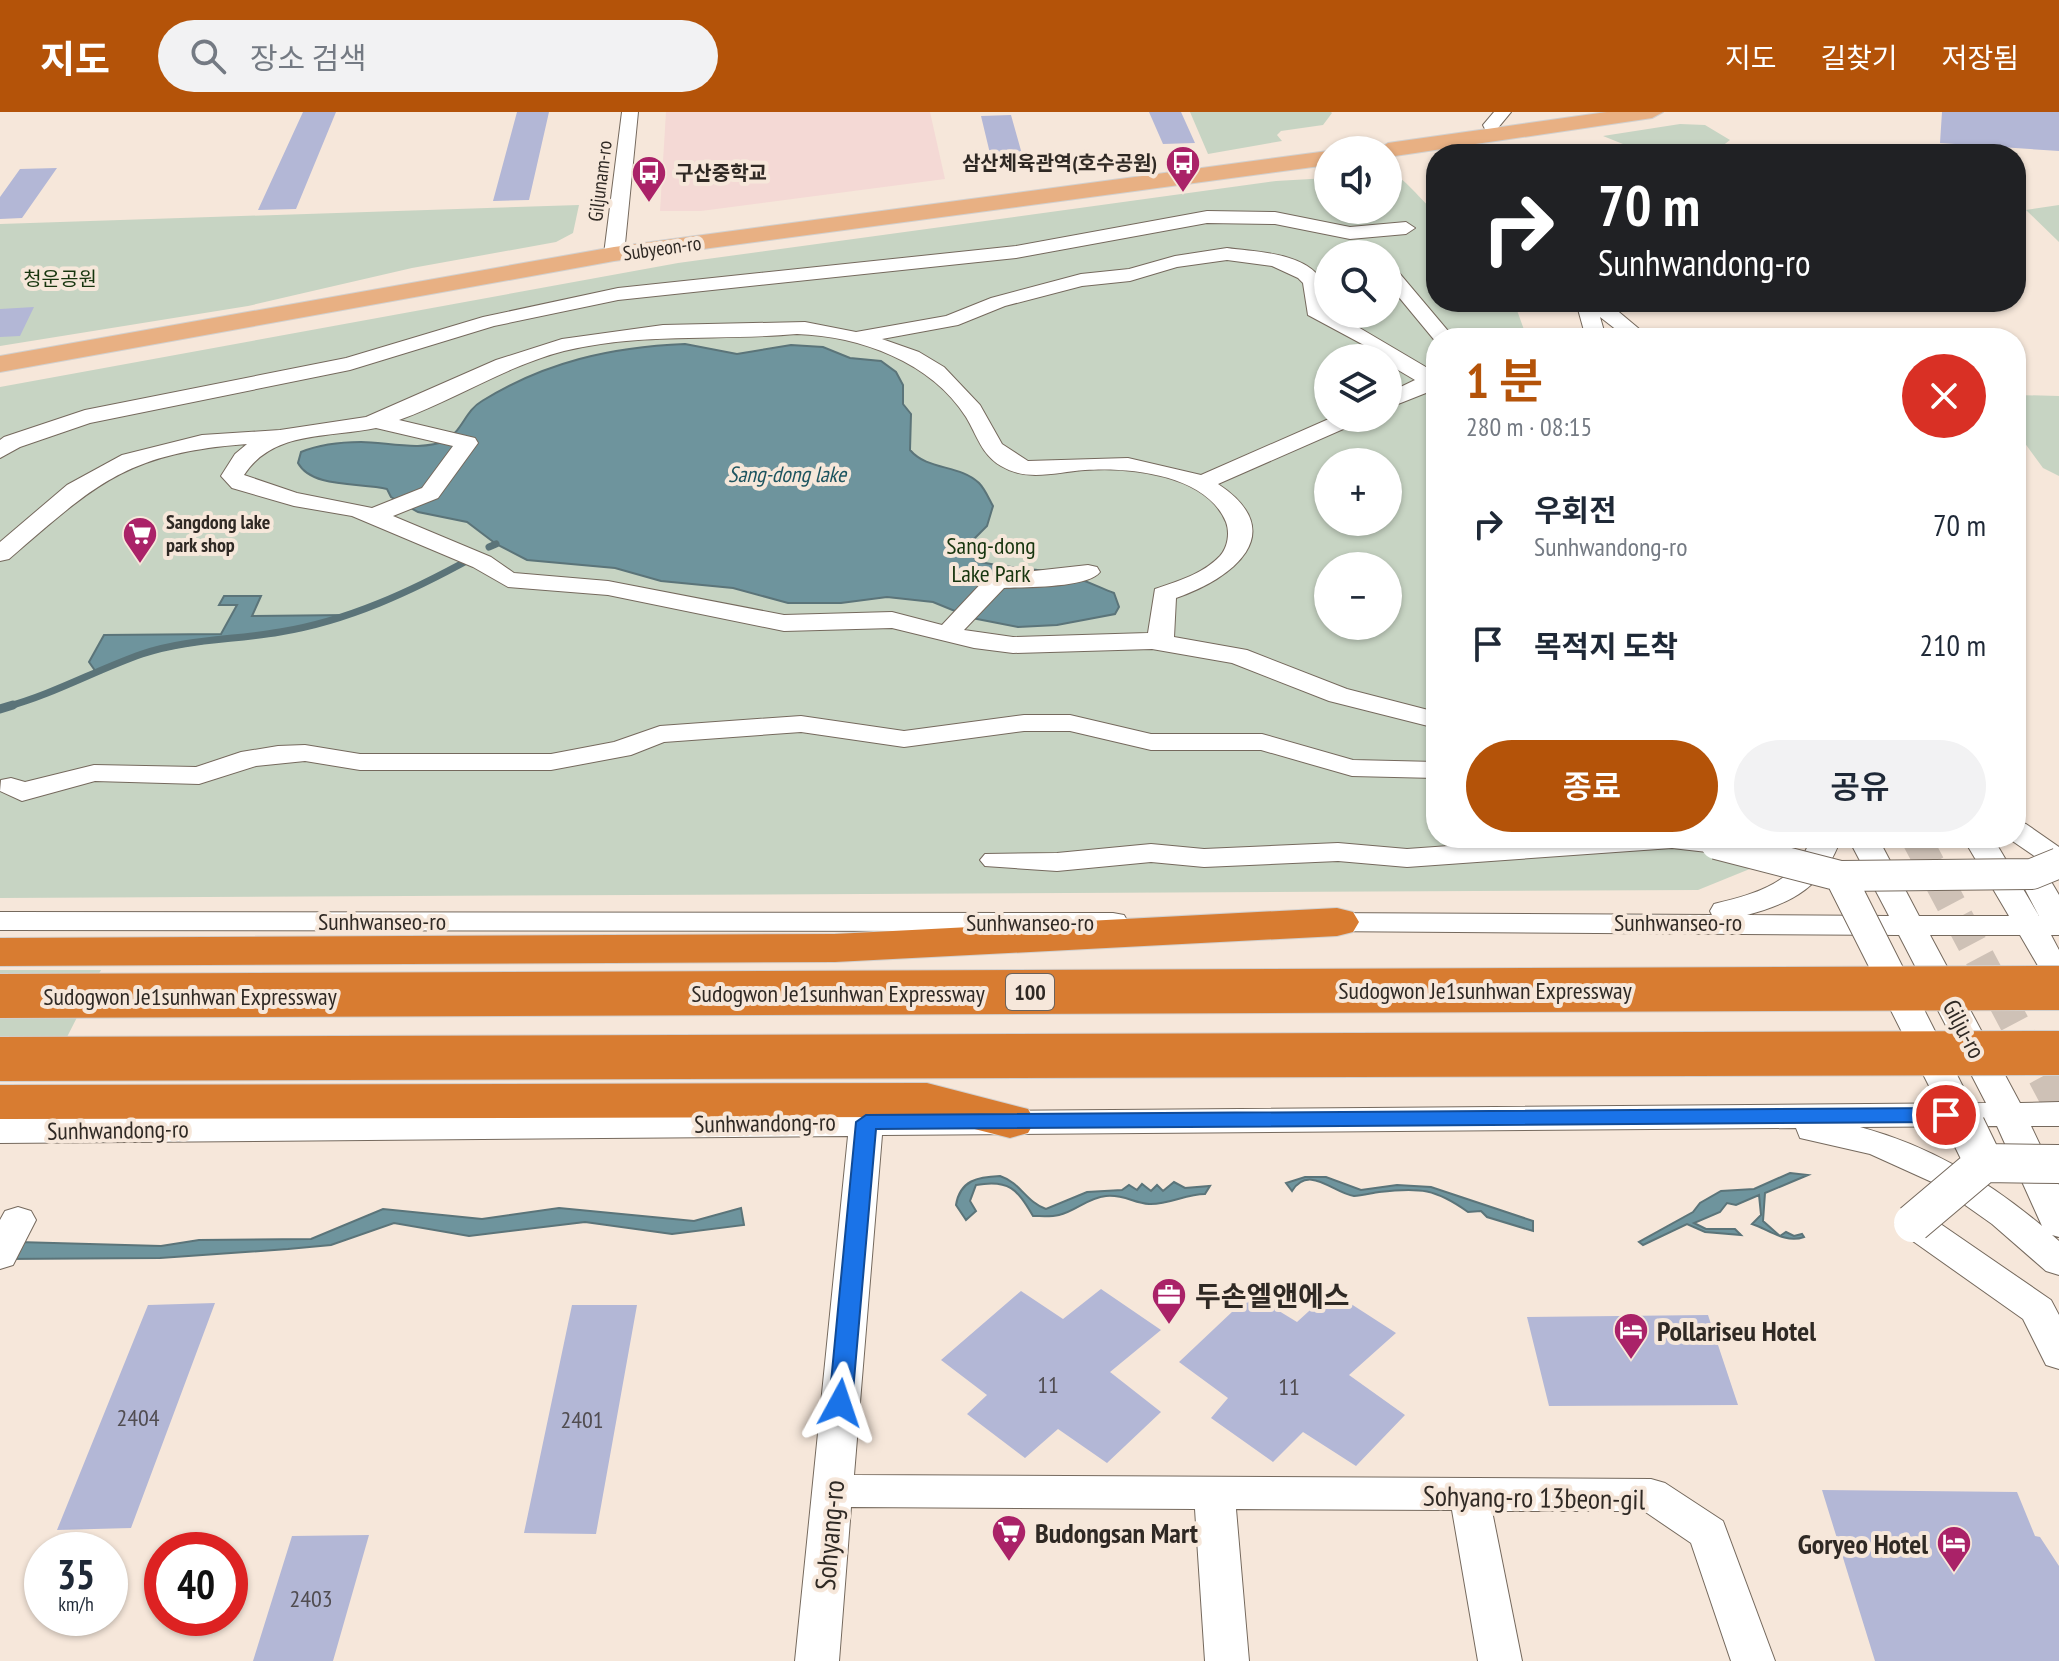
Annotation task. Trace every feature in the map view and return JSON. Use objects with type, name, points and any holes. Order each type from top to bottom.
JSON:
[{"type":"highway","points":[[0,952],[835,948],[1337,922]]},
{"type":"highway","name":"Sudogwon Je1sunhwan Expressway","points":[[0,996],[2059,988]]},
{"type":"highway","points":[[0,1059],[2059,1053]]},
{"type":"highway","points":[[0,1102],[927,1100],[1010,1121]]},
{"type":"main road","points":[[1480,144],[1652,112]]},
{"type":"main road","points":[[1439,122],[1456,144]]},
{"type":"main road","points":[[1402,150],[1426,149]]},
{"type":"main road","name":"Subyeon-ro","points":[[0,364],[614,254],[1314,160]]},
{"type":"street","name":"Giljunam-ro","points":[[614,254],[630,112]]},
{"type":"street","points":[[0,451],[12,442],[85,417],[350,364],[564,297],[1016,252],[1207,217],[1275,218],[1336,231],[1406,228]]},
{"type":"street","points":[[1336,231],[1349,240]]},
{"type":"street","points":[[1276,261],[1296,246]]},
{"type":"street","points":[[859,339],[880,331],[951,321],[998,302],[1081,280],[1130,275],[1202,257],[1249,255],[1276,261],[1305,274],[1313,282],[1315,311],[1382,347],[1405,366],[1426,376]]},
{"type":"street","points":[[1402,288],[1436,328]]},
{"type":"street","points":[[564,297],[603,339]]},
{"type":"street","points":[[1598,312],[1612,328]]},
{"type":"street","points":[[1604,312],[1626,328]]},
{"type":"street","points":[[4,548],[82,485],[123,462],[199,441],[278,436],[374,421],[534,353],[603,339],[652,331],[749,333],[810,328],[898,349],[932,366],[974,412],[989,447],[1013,463],[1032,469],[1088,463],[1128,465],[1168,472],[1200,484],[1231,507],[1240,527],[1235,555],[1217,571],[1164,594],[1161,637],[1152,641]]},
{"type":"street","points":[[1402,395],[1426,385]]},
{"type":"street","points":[[372,516],[430,493],[467,443],[374,421]]},
{"type":"street","points":[[1200,484],[1317,432]]},
{"type":"street","points":[[278,436],[242,460],[232,476],[240,483],[286,497],[372,516],[482,562],[508,580],[608,588],[784,623],[892,620],[974,640],[1013,645],[1152,641],[1238,656],[1338,695],[1426,717]]},
{"type":"street","points":[[960,620],[997,581],[1081,574]]},
{"type":"street","points":[[11,786],[22,792],[94,773],[199,776],[251,758],[278,754],[305,753],[360,762],[551,762],[621,749],[660,734],[801,724],[904,739],[960,734],[1024,723],[1070,723],[1151,742],[1262,742],[1352,768],[1426,770]]},
{"type":"street","points":[[2026,841],[2050,866],[2049,925],[2059,976]]},
{"type":"street","points":[[995,860],[1057,862],[1151,853],[1204,858],[1338,852],[1407,858],[1546,848]]},
{"type":"street","points":[[1732,848],[1840,876],[2050,866]]},
{"type":"street","points":[[1680,921],[1768,901],[1798,887],[1820,848]]},
{"type":"street","name":"Gilju-ro","points":[[1868,848],[2009,1114],[2059,1224]]},
{"type":"street","points":[[1986,848],[2049,925]]},
{"type":"street","points":[[1840,876],[1984,1163]]},
{"type":"street","name":"Sunhwanseo-ro","points":[[0,921],[1680,921],[2049,925]]},
{"type":"street","name":"Sunhwandong-ro","points":[[0,1131],[2059,1114]]},
{"type":"street","points":[[1663,1116],[1840,1133],[1927,1161],[2005,1213],[2059,1262]]},
{"type":"street","name":"Sohyang-ro","points":[[817,1661],[866,1122]]},
{"type":"street","points":[[2059,1164],[1984,1163],[1913,1223],[2038,1310],[2059,1355]]},
{"type":"street","points":[[0,1256],[18,1220]]},
{"type":"street","name":"Sohyang-ro 13beon-gil","points":[[833,1491],[1651,1495],[1708,1533],[1753,1661]]},
{"type":"street","points":[[1214,1493],[1227,1661]]},
{"type":"street","points":[[1469,1494],[1500,1661]]},
{"type":"shaded area","points":[[666,112],[930,112],[945,179],[701,211],[660,211]]},
{"type":"green space","points":[[1190,112],[1332,113],[1323,125],[1281,131],[1277,135],[1282,141],[1208,154]]},
{"type":"green space","points":[[1680,124],[1705,125],[1730,140],[1725,144],[1623,144],[1603,136]]},
{"type":"green space","name":"Sang-dong Lake Park","points":[[1314,179],[1314,224],[1402,224],[1402,180],[1426,204],[1426,312],[1518,312],[1523,328],[1426,328],[1426,848],[1772,848],[1762,864],[1698,890],[0,898],[0,387],[678,263],[1276,181]]},
{"type":"green space","name":"청운공원","points":[[579,205],[573,233],[556,242],[412,268],[248,306],[0,346],[0,224]]},
{"type":"green space","points":[[2059,205],[2059,242],[2026,210]]},
{"type":"green space","points":[[2026,395],[2059,396],[2059,476],[2043,468],[2026,445]]},
{"type":"green space","points":[[0,970],[101,970],[65,1041],[0,1041]]},
{"type":"water","name":"Sang-dong lake","points":[[685,344],[737,354],[791,345],[823,347],[850,358],[881,361],[896,372],[903,385],[903,404],[911,414],[910,450],[926,461],[971,477],[981,485],[993,506],[987,526],[968,545],[976,561],[1080,579],[1114,593],[1119,607],[1115,614],[1057,625],[1018,627],[972,618],[933,602],[887,597],[841,603],[788,603],[733,588],[661,581],[615,568],[527,560],[496,544],[467,522],[418,512],[391,497],[387,489],[314,477],[298,463],[301,452],[330,444],[437,444],[452,436],[476,405],[530,376],[605,353]]},
{"type":"water","points":[[224,596],[261,596],[252,616],[348,615],[282,632],[141,655],[96,672],[89,662],[104,635],[221,634],[237,605],[219,605]]},
{"type":"water","points":[[1790,1173],[1808,1175],[1765,1193],[1763,1221],[1780,1236],[1752,1224],[1761,1215],[1759,1195],[1736,1205],[1727,1203],[1720,1212],[1694,1223],[1706,1229],[1735,1229],[1741,1235],[1705,1232],[1687,1224],[1643,1245],[1639,1242],[1693,1212],[1700,1203],[1721,1191],[1754,1189]]},
{"type":"water","points":[[1000,1176],[1046,1209],[1087,1192],[1122,1190],[1129,1185],[1137,1190],[1142,1184],[1151,1191],[1157,1185],[1163,1191],[1174,1182],[1185,1188],[1210,1186],[1205,1194],[1156,1204],[1106,1196],[1056,1216],[1033,1216],[1011,1188],[997,1184],[976,1185],[970,1201],[976,1211],[966,1220],[956,1205],[961,1190],[977,1179]]},
{"type":"water","points":[[1305,1177],[1326,1177],[1361,1190],[1397,1185],[1431,1187],[1533,1221],[1533,1231],[1487,1217],[1481,1211],[1468,1212],[1437,1194],[1417,1190],[1354,1196],[1314,1180],[1299,1183],[1292,1191],[1286,1183]]},
{"type":"water","points":[[559,1208],[694,1221],[741,1208],[744,1225],[672,1234],[585,1222],[469,1236],[394,1223],[331,1245],[288,1249],[160,1258],[0,1259],[18,1242],[161,1246],[199,1240],[311,1239],[383,1209],[482,1219]]},
{"type":"water","points":[[1786,1232],[1804,1237],[1797,1239],[1780,1236]]},
{"type":"building","points":[[303,112],[336,112],[296,209],[258,210]]},
{"type":"building","points":[[517,112],[549,112],[529,200],[493,201]]},
{"type":"building","points":[[1149,112],[1181,112],[1195,143],[1163,144]]},
{"type":"building","points":[[1942,112],[2059,112],[2059,151],[2026,149],[2026,144],[1940,143]]},
{"type":"building","points":[[1011,115],[1025,165],[993,166],[981,116]]},
{"type":"building","points":[[57,168],[22,218],[0,219],[0,197],[20,169]]},
{"type":"building","points":[[34,307],[20,336],[0,337],[0,309]]},
{"type":"building","points":[[1101,1289],[1161,1330],[1110,1372],[1161,1412],[1107,1463],[1058,1429],[1025,1458],[967,1414],[987,1395],[941,1360],[1021,1291],[1063,1319]]},
{"type":"building","points":[[1331,1291],[1396,1333],[1349,1375],[1405,1415],[1356,1466],[1303,1432],[1273,1462],[1211,1418],[1228,1398],[1179,1362],[1251,1294],[1297,1322]]},
{"type":"building","points":[[215,1303],[131,1528],[57,1530],[148,1305]]},
{"type":"building","points":[[572,1305],[637,1305],[596,1534],[524,1533]]},
{"type":"building","name":"Pollariseu Hotel","points":[[1708,1315],[1738,1405],[1549,1406],[1527,1317]]},
{"type":"building","name":"Goryeo Hotel","points":[[1822,1490],[2017,1492],[2035,1536],[2040,1537],[2059,1566],[2059,1661],[1875,1661]]},
{"type":"building","points":[[369,1535],[333,1661],[253,1661],[292,1536]]},
{"type":"waterway","points":[[489,547],[496,544]]},
{"type":"waterway","points":[[6,707],[159,649],[280,632],[330,620],[403,593],[472,558]]},
{"type":"waterway","points":[[0,709],[13,705]]},
{"type":"tunnel","points":[[1921,848],[2059,1107]]},
{"type":"place","name":"삼산체육관역(호수공원)","points":[[1183,194]]},
{"type":"place","name":"구산중학교","points":[[649,204]]},
{"type":"place","name":"Sangdong lake park shop","points":[[140,565]]},
{"type":"place","name":"두손엘앤에스","points":[[1169,1326]]},
{"type":"place","name":"Pollariseu Hotel","points":[[1631,1361]]},
{"type":"place","name":"Budongsan Mart","points":[[1009,1563]]},
{"type":"place","name":"Goryeo Hotel","points":[[1954,1574]]},
{"type":"route","points":[[840,1403],[866,1122],[1946,1115]]}]
